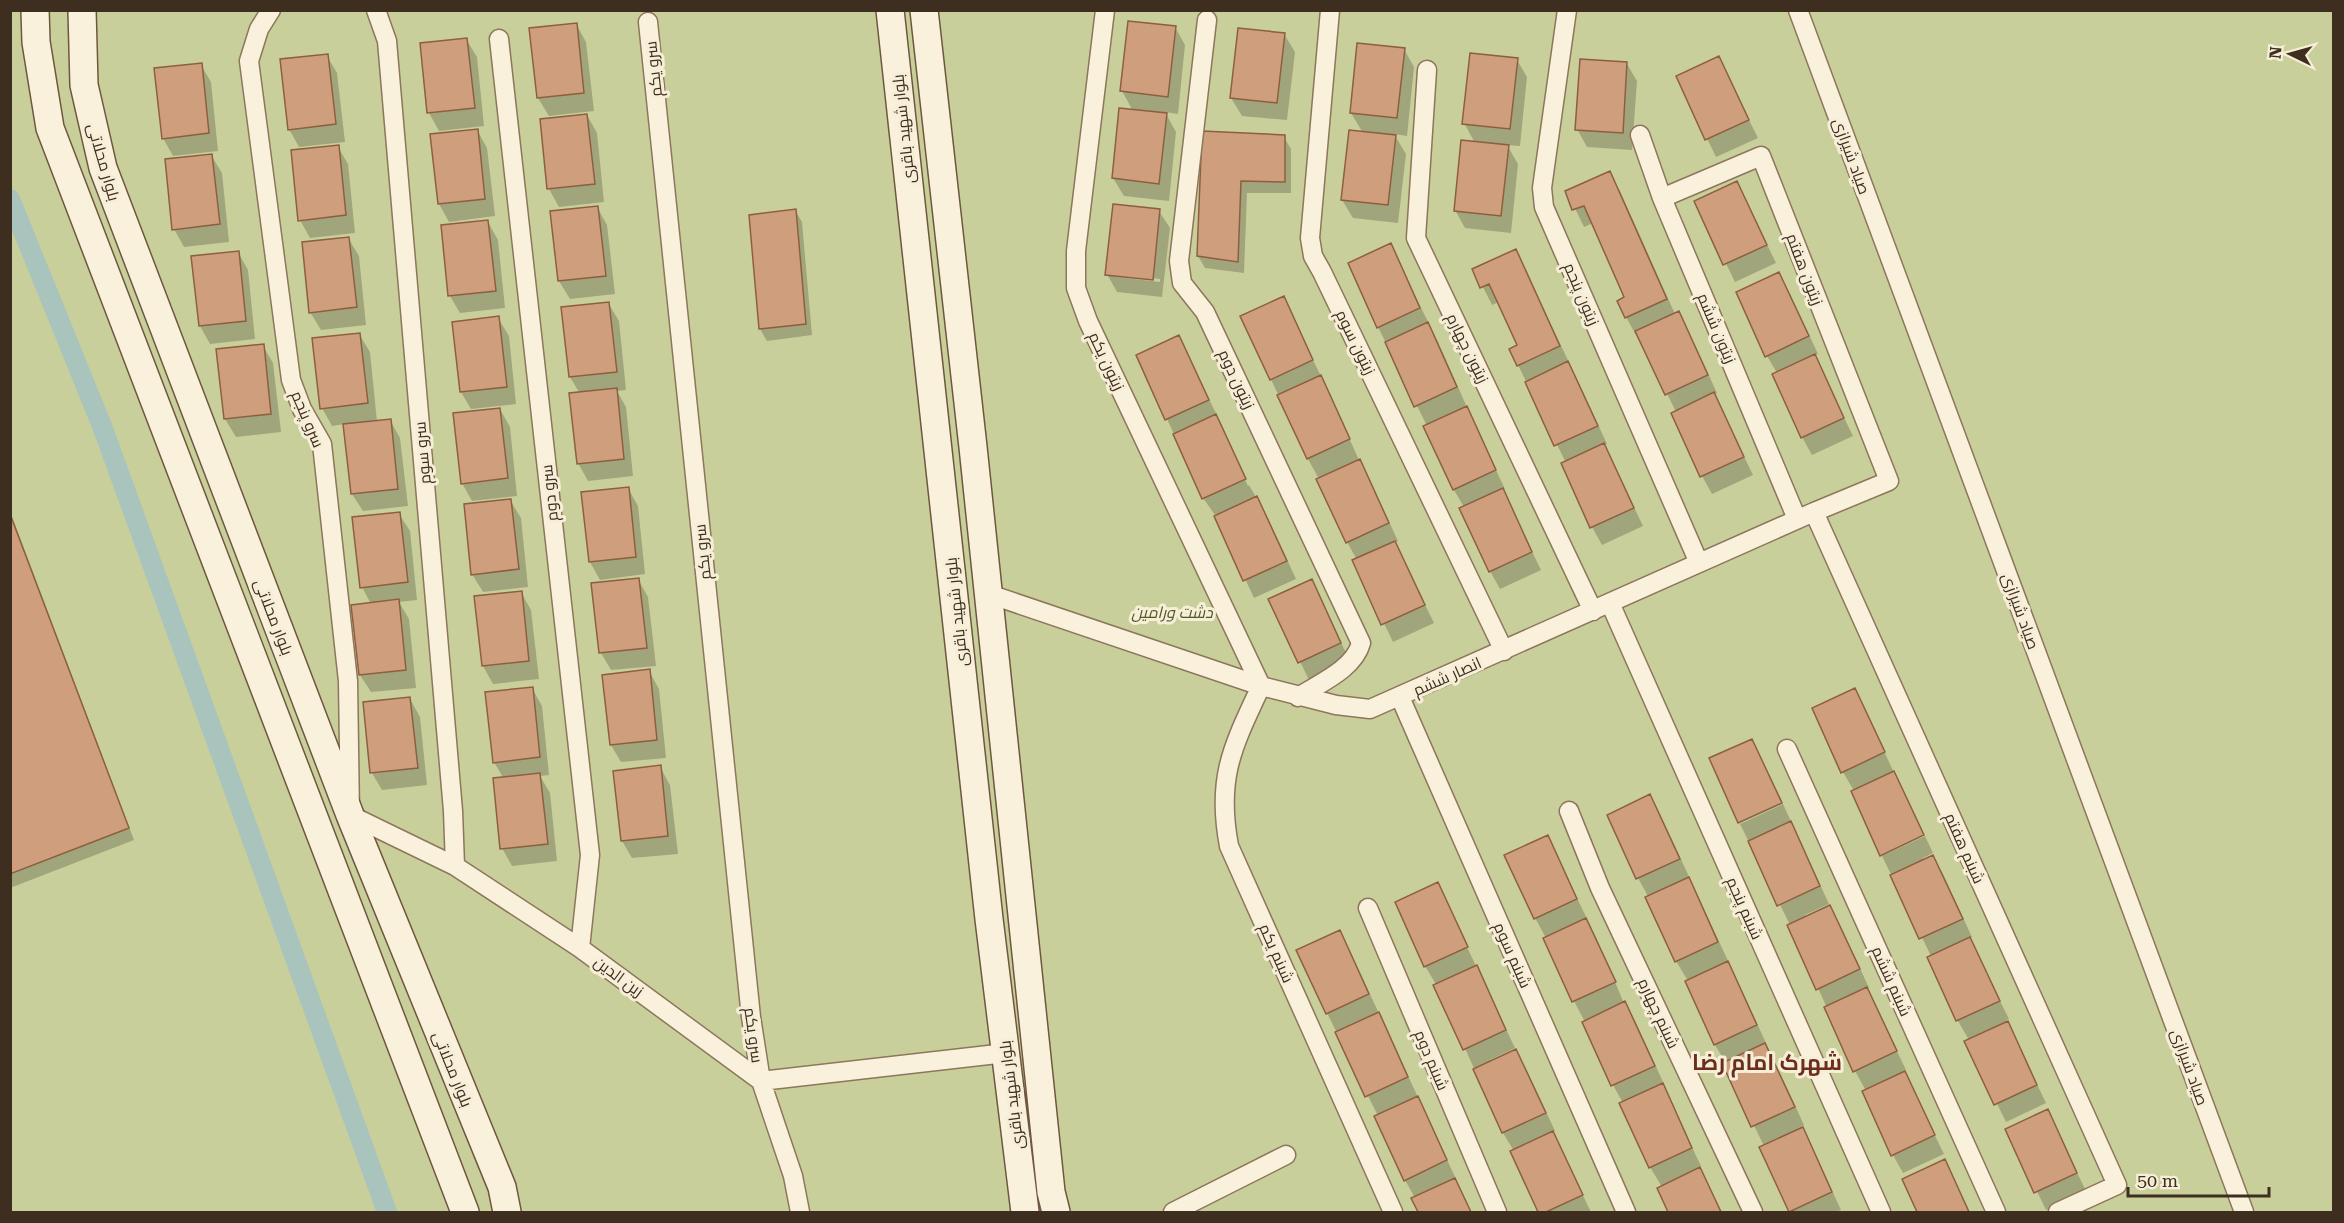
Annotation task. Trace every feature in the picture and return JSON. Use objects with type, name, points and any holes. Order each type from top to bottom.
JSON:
[{"type":"street","points":[[35,10],[36,42],[50,128],[465,1212]]},
{"type":"street","name":"بلوار محلاتی","points":[[82,10],[84,85],[103,168],[350,815],[502,1187],[507,1212]]},
{"type":"street","name":"سرو پنجم","points":[[271,10],[259,29],[249,61],[291,380],[321,444],[348,681],[350,815]]},
{"type":"street","name":"سرو سوم","points":[[376,10],[387,41],[453,811],[455,866]]},
{"type":"street","name":"بلوار شهید باقری","points":[[890,10],[1025,1212]]},
{"type":"street","name":"بلوار شهید باقری","points":[[924,10],[989,594],[1051,1192],[1056,1212]]},
{"type":"street","name":"زیتون یکم","points":[[1105,10],[1076,251],[1076,288],[1088,321],[1262,686]]},
{"type":"street","name":"زیتون سوم","points":[[1330,10],[1310,238],[1313,256],[1504,651]]},
{"type":"street","name":"زیتون پنجم","points":[[1567,10],[1542,188],[1544,207],[1699,563]]},
{"type":"street","name":"صیاد شیرازی","points":[[1798,10],[2244,1212]]},
{"type":"street","name":"زیتون دوم","points":[[1207,20],[1179,261],[1182,283],[1205,312],[1360,643],[1358,653],[1351,662],[1298,697]]},
{"type":"street","name":"سرو یکم","points":[[648,22],[751,1017],[761,1081]]},
{"type":"street","name":"سرو دوم","points":[[499,39],[590,855],[580,948]]},
{"type":"street","name":"زیتون چهارم","points":[[1427,70],[1416,238],[1602,607]]},
{"type":"street","name":"زیتون ششم","points":[[1640,135],[1662,198],[1797,519]]},
{"type":"street","name":"زیتون هفتم","points":[[1662,198],[1761,156],[1889,482]]},
{"type":"street","name":"انصار ششم","points":[[989,594],[1298,697],[1370,710],[1797,519],[1889,482]]},
{"type":"street","name":"شبنم هفتم","points":[[1814,512],[2117,1185],[2058,1212]]},
{"type":"street","points":[[954,595],[989,594]]},
{"type":"street","name":"شبنم پنجم","points":[[1602,607],[1881,1212]]},
{"type":"street","name":"شبنم یکم","points":[[1262,686],[1237,739],[1225,779],[1224,818],[1229,846],[1393,1212]]},
{"type":"street","name":"شبنم سوم","points":[[1400,697],[1626,1212]]},
{"type":"street","name":"شبنم ششم","points":[[1787,749],[1996,1212]]},
{"type":"street","name":"شبنم چهارم","points":[[1569,811],[1600,888],[1752,1212]]},
{"type":"street","points":[[318,830],[350,815]]},
{"type":"street","name":"زین الدین","points":[[350,815],[455,866],[580,948],[761,1081]]},
{"type":"street","name":"شبنم دوم","points":[[1368,908],[1497,1212]]},
{"type":"street","points":[[800,1212],[793,1176],[761,1081],[1006,1053]]},
{"type":"street","points":[[1173,1212],[1286,1155]]},
{"type":"green space","name":"دشت ورامین","points":[[11,11],[2333,11],[2333,1212],[11,1212]]},
{"type":"building","points":[[1128,21],[1176,26],[1168,97],[1120,91]]},
{"type":"building","points":[[577,23],[584,93],[537,98],[529,28]]},
{"type":"building","points":[[1238,28],[1285,33],[1277,103],[1230,98]]},
{"type":"building","points":[[467,38],[475,108],[427,113],[420,43]]},
{"type":"building","points":[[1357,43],[1405,48],[1397,118],[1350,113]]},
{"type":"building","points":[[1470,53],[1518,58],[1510,129],[1462,124]]},
{"type":"building","points":[[328,54],[336,124],[288,130],[280,59]]},
{"type":"building","points":[[1719,56],[1749,120],[1705,140],[1676,76]]},
{"type":"building","points":[[1580,59],[1627,62],[1623,133],[1575,130]]},
{"type":"building","points":[[202,63],[209,133],[162,139],[154,68]]},
{"type":"building","points":[[1119,108],[1167,113],[1159,184],[1112,178]]},
{"type":"building","points":[[587,114],[595,184],[547,189],[540,119]]},
{"type":"building","points":[[478,129],[485,199],[438,204],[430,134]]},
{"type":"building","points":[[1349,130],[1396,135],[1388,205],[1341,200]]},
{"type":"building","points":[[1202,131],[1285,135],[1285,182],[1241,181],[1238,262],[1197,256]]},
{"type":"building","points":[[1461,140],[1509,145],[1501,216],[1454,211]]},
{"type":"building","points":[[339,145],[346,215],[298,221],[291,150]]},
{"type":"building","points":[[212,154],[220,224],[172,230],[165,159]]},
{"type":"building","points":[[1610,171],[1667,299],[1625,318],[1617,301],[1624,297],[1584,206],[1572,210],[1565,191]]},
{"type":"building","points":[[1737,181],[1767,245],[1723,265],[1694,201]]},
{"type":"building","points":[[1113,204],[1160,209],[1153,280],[1105,275]]},
{"type":"building","points":[[598,206],[606,276],[558,281],[550,211]]},
{"type":"building","points":[[796,209],[806,324],[759,329],[749,215]]},
{"type":"building","points":[[488,220],[496,291],[448,296],[441,225]]},
{"type":"building","points":[[349,237],[357,307],[309,313],[302,242]]},
{"type":"building","points":[[1391,243],[1420,308],[1377,328],[1348,263]]},
{"type":"building","points":[[1516,249],[1560,346],[1517,366],[1509,349],[1517,345],[1489,284],[1480,288],[1472,269]]},
{"type":"building","points":[[239,251],[246,321],[199,326],[191,256]]},
{"type":"building","points":[[1779,272],[1809,336],[1765,357],[1736,292]]},
{"type":"building","points":[[1284,296],[1313,360],[1270,380],[1240,316]]},
{"type":"building","points":[[609,302],[617,372],[569,377],[561,307]]},
{"type":"building","points":[[1679,311],[1708,375],[1665,395],[1635,331]]},
{"type":"building","points":[[499,316],[507,387],[460,392],[452,322]]},
{"type":"building","points":[[1428,322],[1457,387],[1414,407],[1385,342]]},
{"type":"building","points":[[360,333],[368,403],[320,409],[312,338]]},
{"type":"building","points":[[1179,335],[1209,400],[1165,420],[1136,355]]},
{"type":"building","points":[[264,344],[271,414],[224,419],[216,349]]},
{"type":"building","points":[[1815,354],[1844,418],[1801,438],[1772,374]]},
{"type":"building","points":[[1568,361],[1598,426],[1554,446],[1525,382]]},
{"type":"building","points":[[1321,375],[1350,439],[1307,459],[1277,395]]},
{"type":"building","points":[[617,388],[624,459],[577,464],[569,393]]},
{"type":"building","points":[[1714,392],[1744,457],[1700,477],[1671,413]]},
{"type":"building","points":[[1467,406],[1496,470],[1453,490],[1423,426]]},
{"type":"building","points":[[500,408],[508,478],[461,484],[453,413]]},
{"type":"building","points":[[1216,414],[1246,479],[1202,499],[1173,434]]},
{"type":"building","points":[[391,419],[398,489],[351,494],[343,424]]},
{"type":"building","points":[[1604,443],[1634,508],[1590,528],[1561,463]]},
{"type":"building","points":[[1360,459],[1389,523],[1346,543],[1316,479]]},
{"type":"building","points":[[629,487],[636,557],[589,562],[581,492]]},
{"type":"building","points":[[1503,488],[1532,552],[1489,572],[1459,508]]},
{"type":"building","points":[[1257,496],[1287,561],[1243,581],[1214,516]]},
{"type":"building","points":[[511,499],[519,569],[471,575],[464,504]]},
{"type":"building","points":[[400,512],[408,582],[360,588],[352,517]]},
{"type":"building","points":[[10,514],[129,828],[10,874]]},
{"type":"building","points":[[1395,541],[1425,605],[1381,625],[1352,560]]},
{"type":"building","points":[[639,578],[647,648],[599,653],[591,583]]},
{"type":"building","points":[[1312,579],[1341,643],[1298,663],[1268,599]]},
{"type":"building","points":[[522,591],[529,661],[482,666],[474,596]]},
{"type":"building","points":[[399,599],[406,670],[359,675],[351,605]]},
{"type":"building","points":[[650,669],[657,740],[610,745],[602,675]]},
{"type":"building","points":[[533,687],[540,757],[493,763],[485,692]]},
{"type":"building","points":[[1855,688],[1885,752],[1841,773],[1812,708]]},
{"type":"building","points":[[410,697],[418,768],[370,773],[363,702]]},
{"type":"building","points":[[1752,739],[1782,803],[1738,823],[1709,758]]},
{"type":"building","points":[[661,765],[668,836],[621,841],[613,771]]},
{"type":"building","points":[[1894,771],[1924,835],[1880,856],[1851,791]]},
{"type":"building","points":[[540,773],[548,844],[500,849],[493,778]]},
{"type":"building","points":[[1650,794],[1680,859],[1636,879],[1607,815]]},
{"type":"building","points":[[1791,821],[1820,886],[1777,906],[1748,841]]},
{"type":"building","points":[[1548,835],[1577,899],[1534,919],[1504,855]]},
{"type":"building","points":[[1933,855],[1963,919],[1919,939],[1890,875]]},
{"type":"building","points":[[1689,877],[1718,942],[1675,962],[1645,897]]},
{"type":"building","points":[[1438,882],[1468,947],[1424,967],[1395,902]]},
{"type":"building","points":[[1830,905],[1860,969],[1816,990],[1787,925]]},
{"type":"building","points":[[1586,918],[1616,982],[1572,1002],[1543,938]]},
{"type":"building","points":[[1340,930],[1369,994],[1326,1014],[1296,950]]},
{"type":"building","points":[[1970,937],[2000,1001],[1956,1021],[1927,957]]},
{"type":"building","points":[[1728,961],[1757,1025],[1714,1045],[1685,981]]},
{"type":"building","points":[[1477,965],[1506,1030],[1463,1050],[1433,985]]},
{"type":"building","points":[[1867,987],[1897,1051],[1853,1072],[1824,1007]]},
{"type":"building","points":[[1625,1001],[1655,1066],[1611,1086],[1582,1022]]},
{"type":"building","points":[[1379,1012],[1408,1077],[1365,1097],[1335,1032]]},
{"type":"building","points":[[2008,1021],[2037,1085],[1994,1105],[1964,1041]]},
{"type":"building","points":[[1765,1043],[1795,1107],[1751,1127],[1722,1063]]},
{"type":"building","points":[[1516,1049],[1546,1113],[1502,1133],[1473,1069]]},
{"type":"building","points":[[1905,1071],[1935,1135],[1891,1156],[1862,1091]]},
{"type":"building","points":[[1663,1083],[1692,1148],[1649,1168],[1619,1103]]},
{"type":"building","points":[[1418,1096],[1447,1160],[1404,1181],[1374,1116]]},
{"type":"building","points":[[2048,1109],[2077,1173],[2034,1193],[2005,1129]]},
{"type":"building","points":[[1803,1127],[1832,1192],[1789,1212],[1759,1147]]},
{"type":"building","points":[[1553,1131],[1583,1195],[1546,1212],[1538,1212],[1510,1151]]},
{"type":"building","points":[[1945,1159],[1969,1212],[1917,1212],[1902,1179]]},
{"type":"building","points":[[1700,1167],[1721,1212],[1668,1212],[1657,1188]]},
{"type":"building","points":[[1455,1178],[1471,1212],[1418,1212],[1411,1198]]},
{"type":"waterway","points":[[10,199],[102,426],[387,1212]]},
{"type":"district","name":"شهرک امام رضا","points":[[1767,1062]]}]
